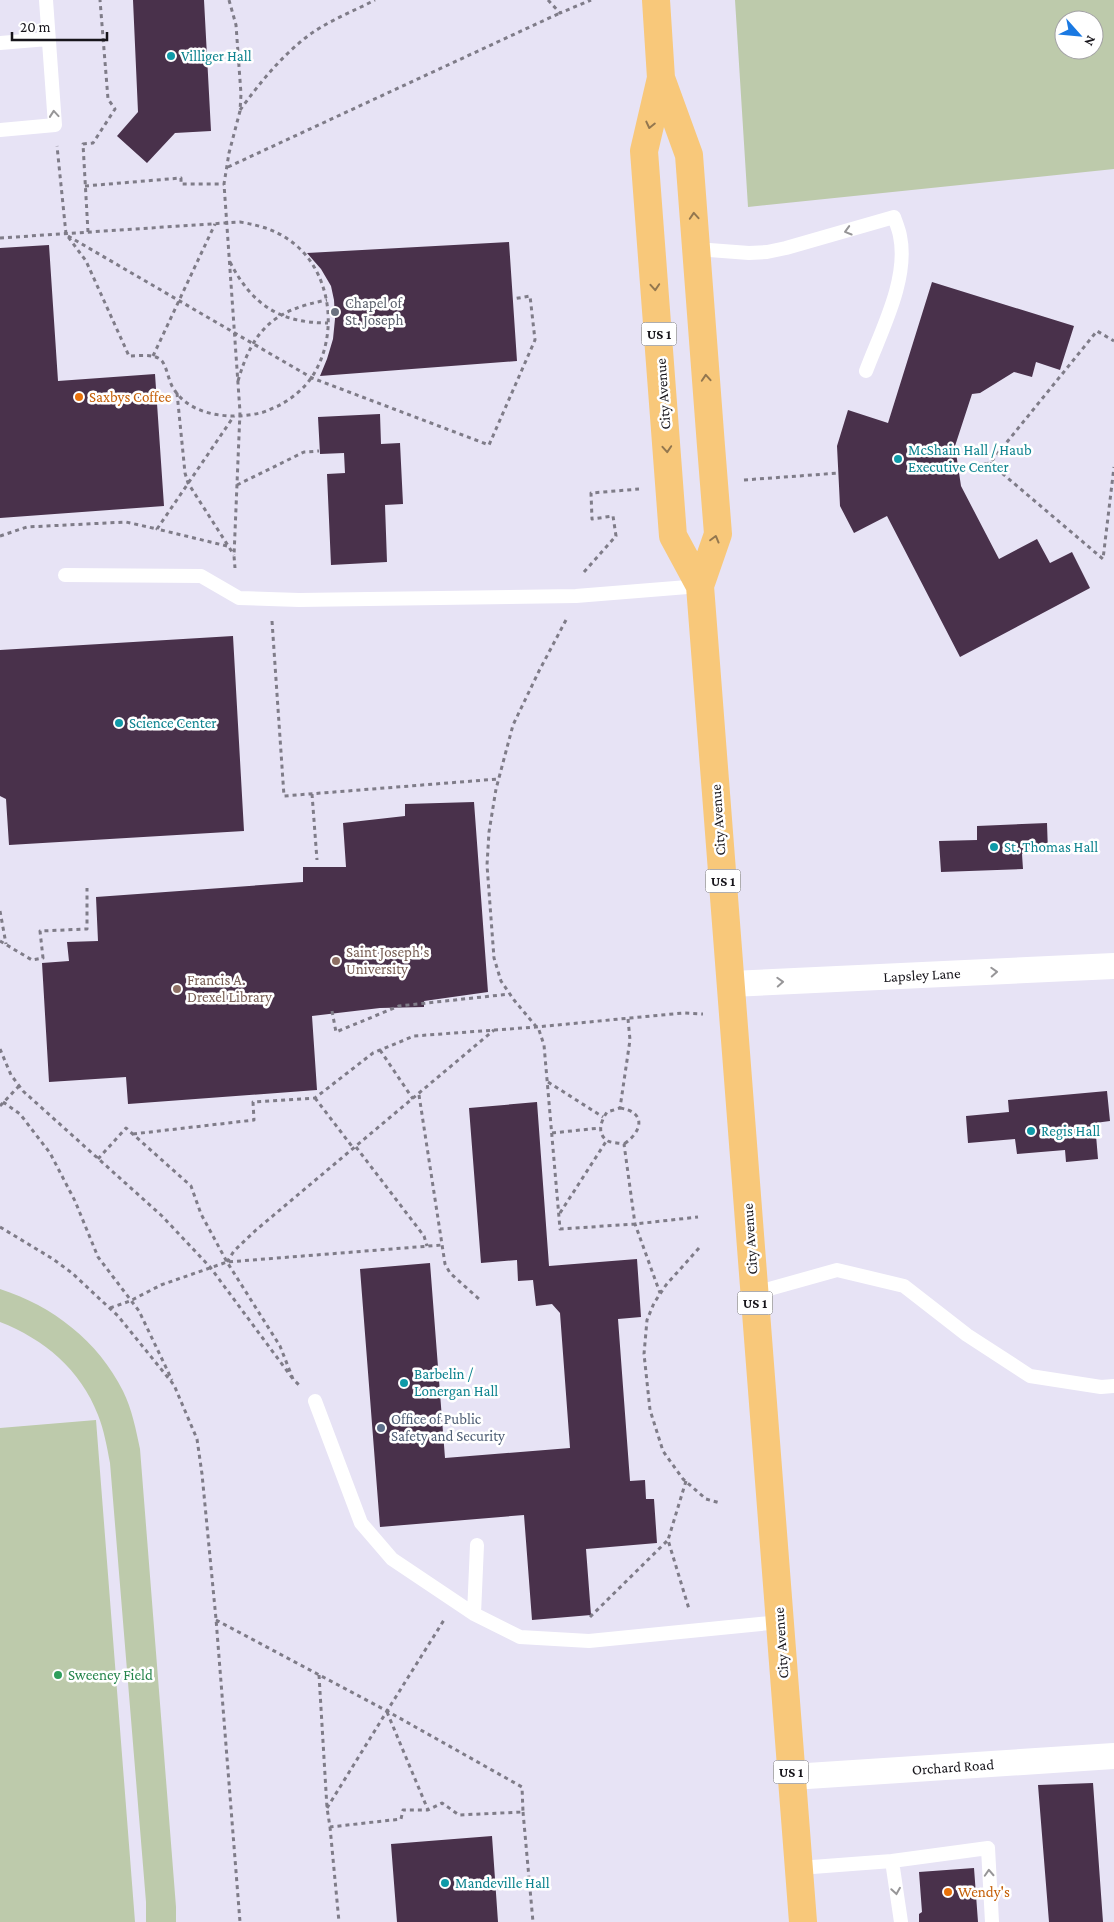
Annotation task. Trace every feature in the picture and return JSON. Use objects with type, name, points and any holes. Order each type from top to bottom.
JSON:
[{"type":"highway","name":"City Avenue","points":[[656,0],[661,78],[689,155],[718,534],[700,586],[803,1922]]},
{"type":"highway","name":"City Avenue","points":[[661,78],[644,151],[673,536],[700,586]]},
{"type":"street","name":"Lapsley Lane","points":[[731,984],[1114,966]]},
{"type":"street","name":"Orchard Road","points":[[792,1777],[1114,1756]]},
{"type":"lane","points":[[0,130],[55,125],[46,0]]},
{"type":"lane","points":[[0,43],[48,39]]},
{"type":"lane","points":[[696,249],[749,253],[767,252],[894,217],[900,236],[901,249],[899,283],[866,371]]},
{"type":"lane","points":[[65,575],[201,576],[239,598],[299,600],[576,596],[700,586]]},
{"type":"lane","points":[[755,1293],[837,1270],[904,1286],[967,1335],[1030,1376],[1101,1387],[1114,1386]]},
{"type":"lane","points":[[314,1401],[361,1523],[392,1559],[474,1614],[520,1637],[589,1641],[780,1622]]},
{"type":"lane","points":[[474,1614],[477,1545]]},
{"type":"lane","points":[[799,1868],[892,1861],[988,1848],[992,1922]]},
{"type":"lane","points":[[892,1861],[901,1922]]},
{"type":"path","points":[[88,232],[83,144],[93,142],[115,109],[108,99],[100,0]]},
{"type":"path","points":[[229,0],[236,25],[240,110],[224,184],[240,416],[234,556],[239,598]]},
{"type":"path","points":[[240,110],[272,70],[305,38],[375,0]]},
{"type":"path","points":[[548,0],[560,13]]},
{"type":"path","points":[[227,167],[591,0]]},
{"type":"path","points":[[0,238],[66,234],[88,232],[216,224],[240,222],[264,226],[299,247],[321,280],[327,300],[328,323],[323,354],[317,370],[312,378],[287,401],[261,413],[240,416],[211,414],[187,404],[177,392],[162,361],[153,356],[129,356],[86,261],[66,234],[55,125]]},
{"type":"path","points":[[85,186],[181,178],[181,184],[224,184]]},
{"type":"path","points":[[153,356],[216,224]]},
{"type":"path","points":[[66,234],[312,378],[489,445],[535,340],[530,296],[513,299]]},
{"type":"path","points":[[229,260],[237,276],[254,298],[280,316],[298,321],[328,323]]},
{"type":"path","points":[[237,383],[244,359],[253,343],[267,326],[295,308],[327,300]]},
{"type":"path","points":[[328,313],[335,313]]},
{"type":"path","points":[[969,467],[990,463],[1097,331],[1114,341]]},
{"type":"path","points":[[177,392],[185,473],[188,483],[234,556]]},
{"type":"path","points":[[157,529],[234,415]]},
{"type":"path","points":[[237,485],[304,452],[320,451]]},
{"type":"path","points":[[990,463],[1103,559],[1114,467]]},
{"type":"path","points":[[591,492],[592,519],[613,516],[616,536],[584,570],[572,610],[542,663],[513,725],[498,779],[489,832],[487,865],[494,958],[501,981],[536,1027],[544,1044],[560,1229],[635,1224],[698,1217]]},
{"type":"path","points":[[0,536],[27,526],[126,522],[227,546]]},
{"type":"path","points":[[272,617],[284,796],[498,779]]},
{"type":"path","points":[[312,794],[317,860]]},
{"type":"path","points":[[0,941],[32,960],[43,958],[40,931],[88,930],[87,888]]},
{"type":"path","points":[[0,911],[6,945]]},
{"type":"path","points":[[332,1011],[336,1032],[399,1006],[510,994]]},
{"type":"path","points":[[133,1134],[254,1120],[253,1102],[315,1098],[373,1053],[414,1036],[683,1013],[733,1016]]},
{"type":"path","points":[[620,1108],[630,1040],[628,1019]]},
{"type":"path","points":[[227,1262],[234,1251],[256,1230],[494,1030]]},
{"type":"path","points":[[0,1049],[12,1075],[23,1092],[162,1216],[210,1267],[293,1379],[314,1401]]},
{"type":"path","points":[[380,1050],[413,1099]]},
{"type":"path","points":[[548,1082],[603,1117]]},
{"type":"path","points":[[0,1106],[19,1086]]},
{"type":"path","points":[[419,1094],[445,1264],[450,1273],[479,1299]]},
{"type":"path","points":[[315,1098],[424,1236],[427,1246]]},
{"type":"path","points":[[3,1102],[20,1114],[50,1153],[75,1200],[98,1257],[139,1311],[197,1439],[216,1619],[240,1922]]},
{"type":"path","points":[[620,1108],[633,1112],[639,1120],[639,1126],[634,1135],[624,1144],[607,1140],[602,1135],[600,1128],[603,1117],[607,1112],[620,1108]]},
{"type":"path","points":[[98,1159],[126,1128],[191,1186],[201,1214],[227,1262],[280,1346],[293,1379]]},
{"type":"path","points":[[552,1133],[600,1128]]},
{"type":"path","points":[[559,1214],[607,1140]]},
{"type":"path","points":[[624,1144],[635,1224],[660,1293]]},
{"type":"path","points":[[0,1227],[53,1259],[72,1273],[109,1308],[174,1385]]},
{"type":"path","points":[[109,1308],[130,1301],[161,1285],[227,1262],[442,1245]]},
{"type":"path","points":[[699,1248],[660,1293],[647,1320],[644,1354],[650,1410],[663,1451],[686,1481],[706,1499],[720,1503]]},
{"type":"path","points":[[567,1639],[668,1540],[686,1481]]},
{"type":"path","points":[[668,1540],[690,1611]]},
{"type":"path","points":[[327,1808],[455,1602]]},
{"type":"path","points":[[216,1619],[522,1786],[533,1922]]},
{"type":"path","points":[[319,1675],[327,1808],[339,1922]]},
{"type":"path","points":[[387,1711],[428,1810]]},
{"type":"path","points":[[330,1827],[401,1819],[403,1810],[428,1810],[442,1804],[459,1815],[523,1812]]},
{"type":"green space","points":[[735,0],[1114,0],[1114,169],[748,207]]},
{"type":"green space","points":[[0,1289],[38,1305],[56,1316],[87,1341],[113,1373],[126,1398],[133,1420],[140,1449],[176,1922],[146,1922],[146,1902],[110,1463],[102,1427],[91,1399],[71,1370],[46,1347],[31,1337],[0,1322]]},
{"type":"green space","name":"Sweeney Field","points":[[96,1420],[135,1922],[0,1922],[0,1428]]},
{"type":"building","name":"Villiger Hall","points":[[133,0],[204,0],[211,131],[175,133],[147,163],[117,136],[138,112]]},
{"type":"building","name":"Chapel of St. Joseph","points":[[509,242],[517,361],[320,376],[333,339],[334,300],[331,286],[321,269],[307,253]]},
{"type":"building","points":[[49,245],[58,381],[155,374],[164,506],[0,518],[0,248]]},
{"type":"building","name":"McShain Hall / Haub Executive Center","points":[[932,282],[1074,326],[1060,370],[1036,362],[1032,377],[1014,372],[980,393],[972,394],[955,446],[961,486],[999,559],[1037,539],[1050,563],[1072,552],[1090,588],[960,657],[887,516],[854,533],[840,506],[837,446],[848,410],[888,423]]},
{"type":"building","points":[[380,414],[381,444],[400,443],[403,504],[385,505],[387,562],[331,565],[327,474],[345,473],[344,453],[320,454],[318,417]]},
{"type":"building","name":"Science Center","points":[[233,636],[244,831],[9,845],[6,799],[0,796],[0,650]]},
{"type":"building","name":"Francis A. Drexel Library","points":[[474,802],[488,992],[424,1001],[424,1007],[380,1008],[312,1016],[317,1090],[128,1104],[126,1077],[49,1082],[42,963],[69,961],[67,942],[98,941],[96,897],[303,882],[303,867],[346,867],[343,823],[405,816],[405,804]]},
{"type":"building","name":"St. Thomas Hall","points":[[1047,823],[1048,853],[1022,854],[1023,869],[941,872],[939,841],[977,840],[977,826]]},
{"type":"building","name":"Regis Hall","points":[[1107,1091],[1110,1121],[1095,1123],[1098,1159],[1066,1162],[1065,1150],[1017,1154],[1015,1139],[968,1143],[966,1116],[1009,1112],[1008,1100]]},
{"type":"building","name":"Barbelin / Lonergan Hall","points":[[537,1102],[549,1266],[637,1259],[641,1317],[618,1319],[630,1481],[645,1480],[646,1499],[654,1499],[657,1543],[586,1549],[591,1615],[532,1620],[524,1515],[380,1527],[360,1269],[430,1263],[445,1458],[570,1448],[560,1313],[552,1304],[536,1306],[533,1280],[518,1281],[517,1260],[481,1263],[469,1108]]},
{"type":"building","points":[[1093,1783],[1103,1922],[1049,1922],[1038,1785]]},
{"type":"building","name":"Mandeville Hall","points":[[492,1836],[498,1922],[397,1922],[391,1844]]},
{"type":"building","name":"Wendy's","points":[[974,1868],[978,1922],[919,1922],[919,1914],[922,1912],[919,1872]]},
{"type":"place","name":"Villiger Hall","points":[[171,56]]},
{"type":"place","name":"Chapel of St. Joseph","points":[[335,312]]},
{"type":"place","name":"Saxbys Coffee","points":[[79,397]]},
{"type":"place","name":"McShain Hall / Haub Executive Center","points":[[898,459]]},
{"type":"place","name":"Science Center","points":[[119,723]]},
{"type":"place","name":"St. Thomas Hall","points":[[994,847]]},
{"type":"place","name":"Saint Joseph's University","points":[[336,961]]},
{"type":"place","name":"Francis A. Drexel Library","points":[[177,989]]},
{"type":"place","name":"Regis Hall","points":[[1031,1131]]},
{"type":"place","name":"Barbelin / Lonergan Hall","points":[[404,1383]]},
{"type":"place","name":"Office of Public Safety and Security","points":[[381,1428]]},
{"type":"place","name":"Sweeney Field","points":[[58,1675]]},
{"type":"place","name":"Mandeville Hall","points":[[445,1883]]},
{"type":"place","name":"Wendy's","points":[[948,1892]]}]
